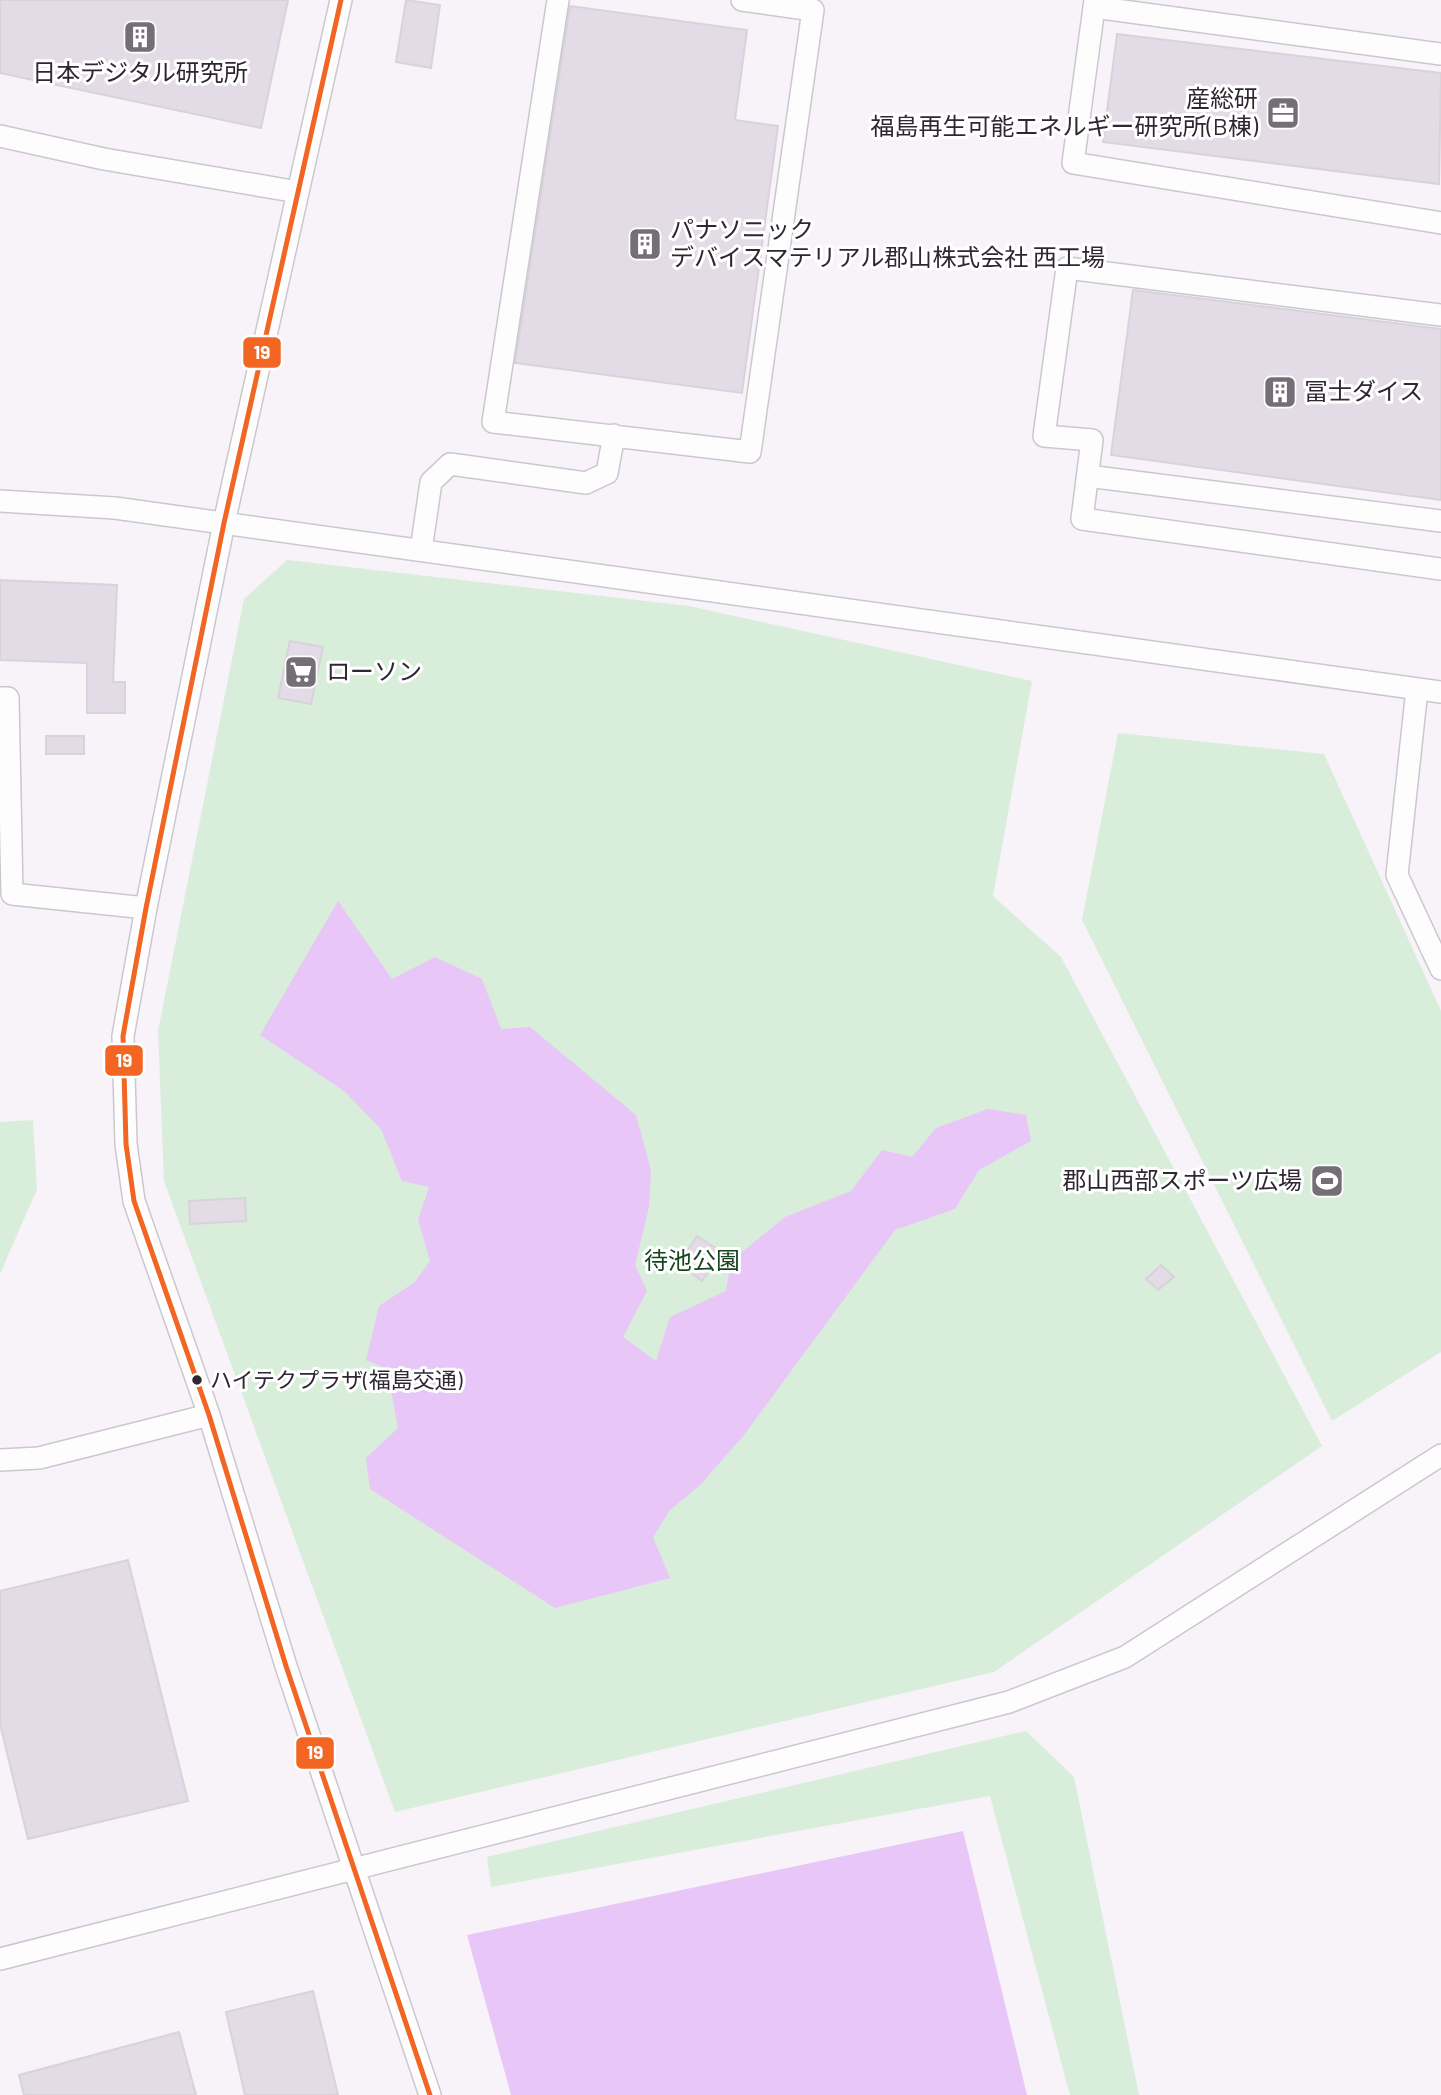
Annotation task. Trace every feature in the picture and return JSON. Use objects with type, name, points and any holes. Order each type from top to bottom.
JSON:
[{"type":"street","points":[[341,0],[224,523],[146,908],[123,1036],[126,1144],[134,1201],[209,1415],[286,1666],[430,2095]]},
{"type":"street","points":[[558,0],[493,422],[750,452],[813,10],[742,0]]},
{"type":"street","points":[[1441,54],[1094,3],[1073,163],[1441,223]]},
{"type":"street","points":[[0,136],[104,159],[298,192]]},
{"type":"street","points":[[1441,315],[1066,268],[1044,436],[1092,440],[1082,519],[1441,569]]},
{"type":"street","points":[[421,550],[431,482],[450,464],[586,484],[607,473],[614,435]]},
{"type":"street","points":[[1088,476],[1441,521]]},
{"type":"street","points":[[0,501],[115,509],[224,523],[1027,632],[1441,692]]},
{"type":"street","points":[[1417,690],[1397,875],[1441,969]]},
{"type":"street","points":[[0,698],[8,698],[12,894],[146,908]]},
{"type":"street","points":[[0,1460],[39,1458],[209,1415]]},
{"type":"street","points":[[0,1959],[1009,1702],[1125,1657],[1169,1631],[1202,1605],[1441,1455]]},
{"type":"green space","name":"待池公園","points":[[287,560],[689,606],[1032,681],[993,896],[1061,957],[1322,1446],[994,1672],[395,1812],[164,1181],[158,1031],[244,599]]},
{"type":"green space","name":"郡山西部スポーツ広場","points":[[1118,733],[1324,754],[1441,1011],[1441,1352],[1332,1421],[1082,920]]},
{"type":"green space","points":[[33,1120],[37,1189],[0,1274],[0,1122]]},
{"type":"green space","points":[[1026,1731],[1074,1777],[1139,2095],[1070,2095],[990,1796],[491,1887],[487,1857]]},
{"type":"shaded area","points":[[338,901],[392,979],[435,957],[482,979],[501,1029],[530,1027],[636,1115],[651,1170],[649,1207],[635,1265],[647,1291],[623,1337],[656,1361],[670,1317],[726,1291],[731,1261],[785,1217],[851,1191],[882,1150],[912,1157],[936,1128],[988,1109],[1026,1115],[1031,1141],[979,1170],[955,1209],[895,1230],[744,1435],[700,1485],[670,1510],[653,1537],[670,1578],[555,1608],[370,1489],[366,1458],[398,1428],[387,1369],[366,1360],[379,1306],[415,1282],[430,1261],[418,1220],[429,1187],[402,1181],[381,1129],[344,1091],[260,1035]]},
{"type":"shaded area","points":[[963,1831],[1027,2095],[511,2095],[467,1935]]},
{"type":"building","name":"日本デジタル研究所","points":[[0,0],[288,0],[261,128],[0,73]]},
{"type":"building","points":[[406,0],[440,5],[431,68],[396,62]]},
{"type":"building","name":"パナソニック デバイスマテリアル郡山株式会社 西工場","points":[[570,6],[747,30],[735,120],[778,126],[742,393],[515,363]]},
{"type":"building","points":[[1117,34],[1441,73],[1439,184],[1103,142]]},
{"type":"building","name":"冨士ダイス","points":[[1133,290],[1441,329],[1441,500],[1111,455]]},
{"type":"building","points":[[0,580],[117,585],[113,682],[125,682],[125,713],[87,713],[87,663],[0,660]]},
{"type":"building","name":"ローソン","points":[[290,641],[323,647],[311,704],[278,698]]},
{"type":"building","points":[[46,736],[84,736],[84,754],[46,754]]},
{"type":"building","points":[[245,1198],[246,1221],[190,1224],[189,1201]]},
{"type":"building","points":[[697,1236],[722,1252],[702,1281],[679,1264]]},
{"type":"building","points":[[1161,1265],[1174,1277],[1158,1290],[1146,1279]]},
{"type":"building","points":[[128,1560],[188,1801],[28,1839],[0,1724],[0,1591]]},
{"type":"building","points":[[313,1991],[338,2095],[245,2095],[226,2012]]},
{"type":"building","points":[[179,2032],[196,2095],[24,2095],[19,2075]]},
{"type":"transit line","name":"19","points":[[341,0],[224,523],[146,908],[123,1036],[126,1144],[134,1201],[209,1415],[286,1666],[430,2095]]},
{"type":"place","name":"日本デジタル研究所","points":[[140,37]]},
{"type":"place","name":"産総研 福島再生可能エネルギー研究所(B棟)","points":[[1283,113]]},
{"type":"place","name":"パナソニック デバイスマテリアル郡山株式会社 西工場","points":[[645,244]]},
{"type":"place","name":"冨士ダイス","points":[[1280,392]]},
{"type":"place","name":"ローソン","points":[[301,672]]},
{"type":"place","name":"郡山西部スポーツ広場","points":[[1327,1181]]},
{"type":"place","name":"ハイテクプラザ(福島交通)","points":[[197,1380]]}]
